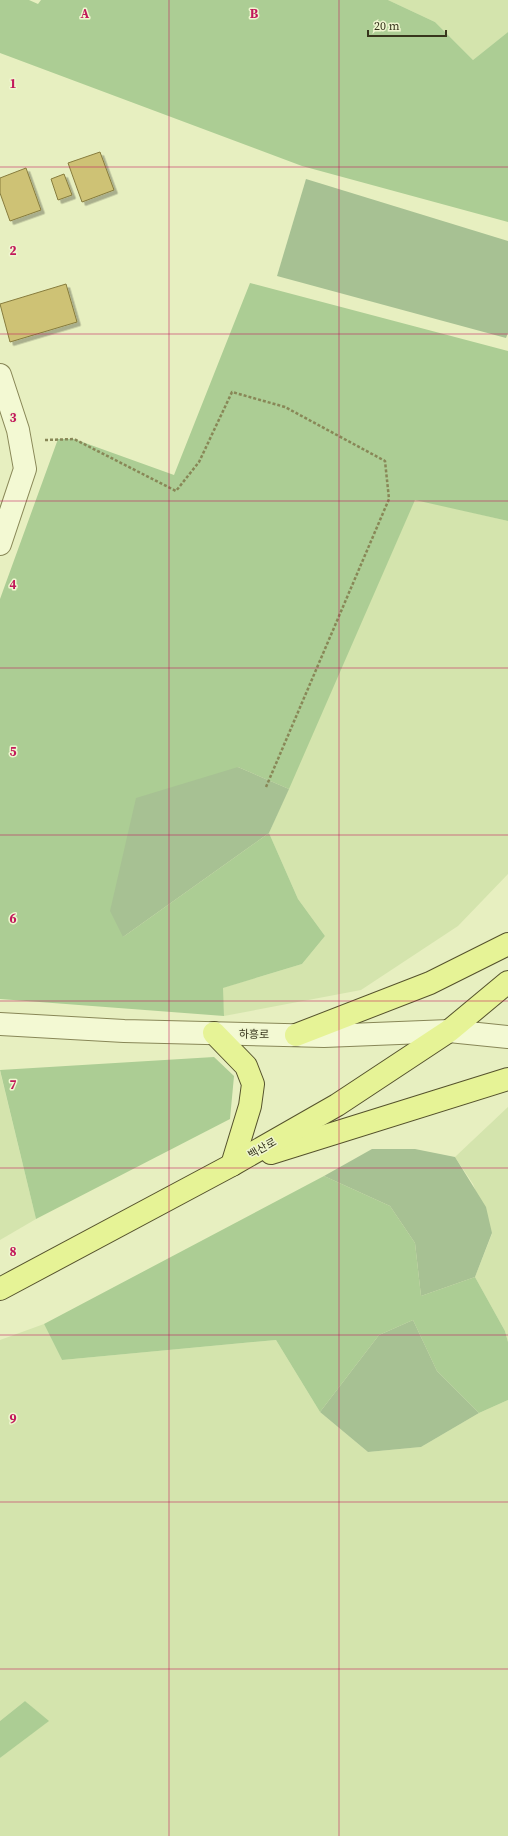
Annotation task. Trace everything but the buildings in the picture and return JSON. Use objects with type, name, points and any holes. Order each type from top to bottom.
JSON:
[{"type":"main road","points":[[296,1036],[430,983],[508,944]]},
{"type":"main road","name":"백산로","points":[[0,1289],[232,1165],[337,1105],[449,1031],[508,982]]},
{"type":"main road","points":[[214,1034],[246,1066],[252,1084],[250,1106],[232,1165]]},
{"type":"main road","points":[[232,1165],[508,1079]]},
{"type":"street","points":[[0,375],[18,430],[25,469],[0,544]]},
{"type":"street","name":"하흥로","points":[[0,1024],[124,1031],[214,1034],[296,1036],[449,1031],[508,1037]]},
{"type":"path","points":[[20,442],[74,439],[176,491],[199,462],[232,392],[286,407],[385,461],[389,499],[266,787]]},
{"type":"green space","points":[[0,0],[29,0],[38,4],[41,0],[388,0],[435,22],[473,60],[508,32],[508,222],[302,166],[0,53]]},
{"type":"green space","points":[[388,0],[508,0],[508,32],[473,60],[435,22]]},
{"type":"green space","points":[[306,179],[508,241],[508,333],[506,338],[277,276]]},
{"type":"green space","points":[[250,283],[508,351],[508,521],[415,500],[289,789],[238,767],[123,937],[269,833],[298,899],[325,936],[302,964],[223,988],[224,1016],[0,999],[0,599],[58,439],[74,439],[174,475]]},
{"type":"green space","points":[[415,499],[508,521],[508,874],[458,926],[361,990],[224,1016],[222,988],[302,964],[325,936],[298,899],[269,833]]},
{"type":"green space","points":[[238,767],[289,789],[269,833],[123,937],[110,911],[136,798]]},
{"type":"green space","points":[[214,1057],[234,1076],[230,1119],[36,1219],[0,1070]]},
{"type":"green space","points":[[0,1071],[36,1219],[0,1240]]},
{"type":"green space","points":[[508,1107],[508,1342],[505,1331],[475,1277],[492,1234],[473,1184],[455,1157]]},
{"type":"green space","points":[[372,1149],[415,1149],[455,1157],[486,1207],[492,1233],[475,1277],[421,1296],[415,1243],[390,1206],[324,1176]]},
{"type":"green space","points":[[324,1176],[390,1206],[415,1243],[421,1296],[475,1277],[505,1331],[508,1342],[508,1400],[479,1413],[437,1371],[413,1320],[379,1335],[320,1412],[276,1340],[62,1360],[44,1324]]},
{"type":"green space","points":[[413,1320],[437,1371],[479,1413],[421,1447],[368,1452],[320,1412],[379,1335]]},
{"type":"green space","points":[[44,1324],[62,1360],[276,1340],[320,1412],[368,1452],[421,1447],[479,1413],[508,1400],[508,1836],[0,1836],[0,1758],[48,1721],[25,1701],[0,1721],[0,1340]]},
{"type":"green space","points":[[25,1701],[49,1721],[0,1758],[0,1721]]}]
